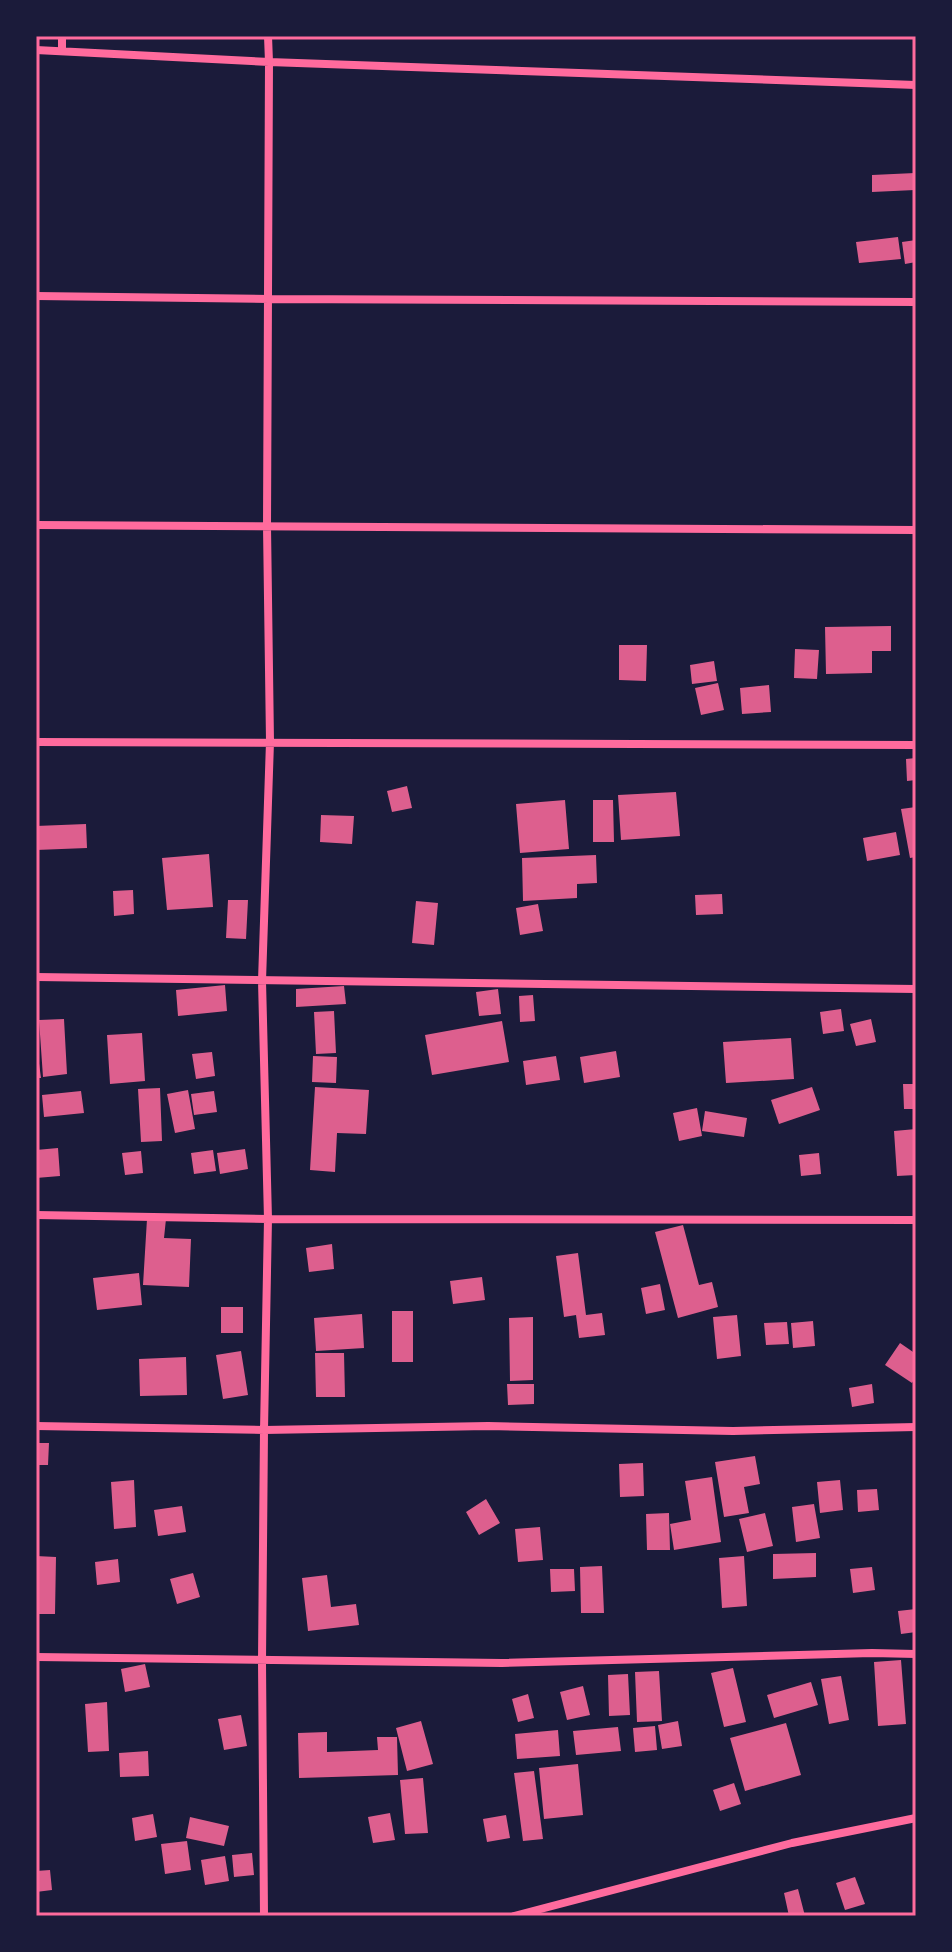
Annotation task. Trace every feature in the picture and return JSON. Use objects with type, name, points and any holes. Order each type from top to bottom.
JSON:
[{"type":"street","points":[[62,36],[62,51]]},
{"type":"street","points":[[264,1916],[262,1661],[268,1219],[262,981],[270,742],[268,36]]},
{"type":"street","points":[[36,50],[269,62],[916,85]]},
{"type":"street","points":[[36,296],[916,302]]},
{"type":"street","points":[[36,525],[916,530]]},
{"type":"street","points":[[36,742],[916,745]]},
{"type":"street","points":[[36,977],[916,989]]},
{"type":"street","points":[[36,1215],[268,1219],[916,1220]]},
{"type":"street","points":[[36,1426],[264,1430],[488,1426],[733,1431],[916,1427]]},
{"type":"street","points":[[36,1657],[502,1663],[916,1654]]},
{"type":"street","points":[[514,1916],[792,1843],[916,1818]]},
{"type":"building","points":[[915,173],[915,190],[872,192],[872,175]]},
{"type":"building","points":[[898,237],[901,259],[859,263],[856,242]]},
{"type":"building","points":[[916,240],[916,262],[905,264],[902,242]]},
{"type":"building","points":[[891,626],[891,651],[872,651],[872,673],[826,674],[825,627]]},
{"type":"building","points":[[619,645],[647,645],[646,681],[619,680]]},
{"type":"building","points":[[795,649],[819,650],[817,679],[794,678]]},
{"type":"building","points":[[714,661],[717,681],[692,684],[690,665]]},
{"type":"building","points":[[718,683],[724,710],[701,715],[695,688]]},
{"type":"building","points":[[769,685],[771,712],[742,714],[740,688]]},
{"type":"building","points":[[916,758],[916,780],[907,781],[906,759]]},
{"type":"building","points":[[407,786],[412,808],[392,812],[387,791]]},
{"type":"building","points":[[676,792],[680,836],[621,840],[618,795]]},
{"type":"building","points":[[565,800],[569,849],[520,853],[516,804]]},
{"type":"building","points":[[593,800],[613,800],[614,842],[593,842]]},
{"type":"building","points":[[916,807],[916,857],[910,858],[901,809]]},
{"type":"building","points":[[321,815],[354,816],[352,844],[320,842]]},
{"type":"building","points":[[86,824],[87,848],[36,850],[36,826]]},
{"type":"building","points":[[896,832],[900,855],[867,861],[863,838]]},
{"type":"building","points":[[209,854],[213,907],[167,910],[162,858]]},
{"type":"building","points":[[596,855],[597,883],[577,884],[577,898],[523,901],[522,858]]},
{"type":"building","points":[[133,890],[134,914],[114,916],[113,891]]},
{"type":"building","points":[[722,894],[723,914],[696,915],[695,895]]},
{"type":"building","points":[[228,900],[248,900],[246,939],[226,938]]},
{"type":"building","points":[[416,901],[438,903],[434,945],[412,943]]},
{"type":"building","points":[[538,904],[543,931],[520,935],[516,908]]},
{"type":"building","points":[[225,985],[227,1011],[178,1016],[176,990]]},
{"type":"building","points":[[344,986],[346,1004],[296,1007],[296,989]]},
{"type":"building","points":[[498,989],[501,1014],[479,1016],[476,992]]},
{"type":"building","points":[[533,995],[535,1021],[520,1022],[519,996]]},
{"type":"building","points":[[841,1009],[844,1031],[823,1034],[820,1012]]},
{"type":"building","points":[[334,1011],[336,1053],[316,1054],[314,1012]]},
{"type":"building","points":[[64,1019],[67,1074],[43,1077],[39,1020]]},
{"type":"building","points":[[871,1019],[876,1042],[856,1046],[850,1024]]},
{"type":"building","points":[[502,1021],[509,1062],[432,1075],[425,1035]]},
{"type":"building","points":[[142,1033],[145,1081],[110,1084],[107,1035]]},
{"type":"building","points":[[791,1038],[794,1079],[726,1083],[723,1042]]},
{"type":"building","points":[[616,1051],[620,1077],[584,1083],[580,1057]]},
{"type":"building","points":[[212,1052],[215,1076],[196,1079],[192,1054]]},
{"type":"building","points":[[38,1056],[41,1078],[36,1078]]},
{"type":"building","points":[[313,1056],[337,1057],[336,1083],[312,1082]]},
{"type":"building","points":[[556,1056],[560,1080],[526,1085],[523,1061]]},
{"type":"building","points":[[903,1084],[916,1084],[916,1109],[904,1109]]},
{"type":"building","points":[[315,1087],[369,1090],[366,1134],[337,1133],[335,1172],[310,1170]]},
{"type":"building","points":[[812,1087],[820,1110],[779,1124],[771,1100]]},
{"type":"building","points":[[160,1088],[162,1141],[141,1142],[138,1089]]},
{"type":"building","points":[[188,1090],[195,1129],[175,1133],[167,1094]]},
{"type":"building","points":[[81,1091],[84,1113],[44,1117],[42,1095]]},
{"type":"building","points":[[214,1091],[217,1112],[194,1115],[191,1094]]},
{"type":"building","points":[[697,1108],[702,1136],[679,1141],[673,1113]]},
{"type":"building","points":[[705,1111],[747,1118],[744,1137],[702,1131]]},
{"type":"building","points":[[916,1129],[916,1175],[897,1176],[894,1131]]},
{"type":"building","points":[[58,1148],[60,1176],[36,1178],[36,1150]]},
{"type":"building","points":[[245,1149],[248,1169],[220,1174],[217,1153]]},
{"type":"building","points":[[213,1150],[216,1171],[194,1174],[191,1153]]},
{"type":"building","points":[[141,1151],[143,1173],[125,1175],[122,1153]]},
{"type":"building","points":[[819,1153],[821,1174],[801,1176],[799,1155]]},
{"type":"building","points":[[147,1219],[166,1219],[164,1238],[191,1239],[189,1287],[143,1285]]},
{"type":"building","points":[[683,1225],[699,1285],[712,1282],[718,1307],[678,1318],[655,1232]]},
{"type":"building","points":[[332,1244],[334,1269],[309,1272],[306,1248]]},
{"type":"building","points":[[578,1253],[586,1315],[602,1313],[605,1335],[579,1338],[576,1315],[564,1317],[556,1256]]},
{"type":"building","points":[[139,1273],[142,1305],[97,1310],[93,1278]]},
{"type":"building","points":[[482,1277],[485,1300],[453,1304],[450,1281]]},
{"type":"building","points":[[660,1284],[665,1310],[646,1314],[641,1288]]},
{"type":"building","points":[[221,1307],[243,1307],[243,1333],[221,1333]]},
{"type":"building","points":[[392,1311],[413,1311],[413,1362],[392,1362]]},
{"type":"building","points":[[362,1314],[364,1348],[316,1351],[314,1318]]},
{"type":"building","points":[[737,1315],[741,1356],[717,1359],[713,1317]]},
{"type":"building","points":[[533,1317],[533,1380],[510,1381],[509,1318]]},
{"type":"building","points":[[813,1321],[815,1346],[793,1348],[791,1323]]},
{"type":"building","points":[[787,1322],[789,1344],[766,1345],[764,1323]]},
{"type":"building","points":[[900,1343],[916,1354],[916,1376],[912,1383],[885,1365]]},
{"type":"building","points":[[241,1351],[248,1395],[223,1399],[216,1355]]},
{"type":"building","points":[[315,1353],[344,1353],[345,1397],[316,1397]]},
{"type":"building","points":[[186,1357],[187,1395],[140,1396],[139,1359]]},
{"type":"building","points":[[507,1384],[534,1384],[534,1404],[508,1405]]},
{"type":"building","points":[[872,1384],[874,1403],[852,1407],[849,1388]]},
{"type":"building","points":[[36,1443],[49,1443],[48,1465],[36,1465]]},
{"type":"building","points":[[755,1456],[760,1484],[744,1487],[749,1513],[724,1517],[715,1462]]},
{"type":"building","points":[[643,1463],[644,1496],[620,1497],[619,1464]]},
{"type":"building","points":[[712,1477],[721,1542],[674,1550],[670,1524],[691,1520],[685,1481]]},
{"type":"building","points":[[134,1480],[136,1527],[114,1529],[111,1482]]},
{"type":"building","points":[[840,1480],[843,1510],[820,1513],[817,1482]]},
{"type":"building","points":[[877,1489],[879,1510],[858,1512],[857,1490]]},
{"type":"building","points":[[486,1499],[500,1523],[479,1535],[466,1512]]},
{"type":"building","points":[[814,1504],[820,1538],[796,1542],[792,1507]]},
{"type":"building","points":[[182,1506],[186,1532],[158,1536],[154,1510]]},
{"type":"building","points":[[669,1513],[670,1550],[647,1550],[646,1514]]},
{"type":"building","points":[[765,1513],[773,1546],[747,1552],[739,1519]]},
{"type":"building","points":[[540,1527],[543,1560],[518,1562],[515,1529]]},
{"type":"building","points":[[816,1553],[816,1577],[773,1579],[773,1554]]},
{"type":"building","points":[[36,1556],[56,1557],[55,1614],[36,1614]]},
{"type":"building","points":[[744,1556],[747,1606],[722,1608],[719,1558]]},
{"type":"building","points":[[118,1559],[120,1582],[97,1585],[95,1562]]},
{"type":"building","points":[[602,1566],[604,1613],[581,1613],[580,1567]]},
{"type":"building","points":[[872,1567],[875,1590],[853,1593],[850,1569]]},
{"type":"building","points":[[550,1569],[574,1569],[575,1591],[551,1592]]},
{"type":"building","points":[[193,1573],[200,1597],[177,1604],[170,1579]]},
{"type":"building","points":[[327,1575],[331,1607],[356,1604],[359,1625],[308,1631],[302,1578]]},
{"type":"building","points":[[916,1609],[916,1632],[901,1634],[898,1611]]},
{"type":"building","points":[[901,1660],[906,1724],[878,1726],[874,1662]]},
{"type":"building","points":[[145,1664],[150,1687],[125,1692],[121,1669]]},
{"type":"building","points":[[733,1668],[746,1722],[724,1727],[711,1673]]},
{"type":"building","points":[[659,1671],[662,1721],[637,1722],[635,1672]]},
{"type":"building","points":[[628,1674],[630,1715],[609,1716],[608,1675]]},
{"type":"building","points":[[841,1676],[849,1720],[829,1724],[821,1679]]},
{"type":"building","points":[[811,1682],[818,1705],[774,1718],[767,1695]]},
{"type":"building","points":[[583,1686],[590,1715],[567,1720],[560,1692]]},
{"type":"building","points":[[528,1694],[534,1718],[518,1722],[512,1699]]},
{"type":"building","points":[[107,1702],[109,1751],[88,1752],[85,1704]]},
{"type":"building","points":[[241,1715],[247,1746],[224,1750],[218,1719]]},
{"type":"building","points":[[421,1721],[433,1764],[407,1771],[396,1728]]},
{"type":"building","points":[[678,1721],[682,1746],[662,1749],[658,1725]]},
{"type":"building","points":[[786,1723],[801,1775],[745,1791],[730,1738]]},
{"type":"building","points":[[655,1726],[657,1750],[635,1752],[633,1728]]},
{"type":"building","points":[[618,1727],[621,1751],[576,1755],[573,1731]]},
{"type":"building","points":[[558,1730],[560,1756],[517,1759],[515,1734]]},
{"type":"building","points":[[327,1732],[327,1752],[378,1750],[377,1737],[397,1737],[398,1775],[299,1778],[298,1733]]},
{"type":"building","points":[[148,1751],[149,1776],[120,1777],[119,1753]]},
{"type":"building","points":[[578,1764],[583,1815],[544,1819],[539,1768]]},
{"type":"building","points":[[534,1771],[543,1839],[523,1841],[514,1773]]},
{"type":"building","points":[[423,1778],[428,1833],[405,1834],[400,1780]]},
{"type":"building","points":[[734,1783],[741,1804],[720,1811],[713,1790]]},
{"type":"building","points":[[390,1813],[395,1840],[373,1843],[368,1817]]},
{"type":"building","points":[[153,1814],[157,1837],[135,1841],[132,1818]]},
{"type":"building","points":[[506,1815],[510,1838],[487,1842],[483,1819]]},
{"type":"building","points":[[190,1817],[229,1826],[224,1846],[186,1838]]},
{"type":"building","points":[[187,1841],[191,1870],[165,1874],[161,1844]]},
{"type":"building","points":[[252,1853],[254,1875],[234,1877],[232,1855]]},
{"type":"building","points":[[225,1856],[229,1881],[205,1885],[201,1860]]},
{"type":"building","points":[[50,1870],[52,1890],[36,1892],[36,1871]]},
{"type":"building","points":[[855,1877],[865,1904],[845,1910],[836,1883]]},
{"type":"building","points":[[798,1889],[805,1916],[789,1916],[784,1893]]}]
